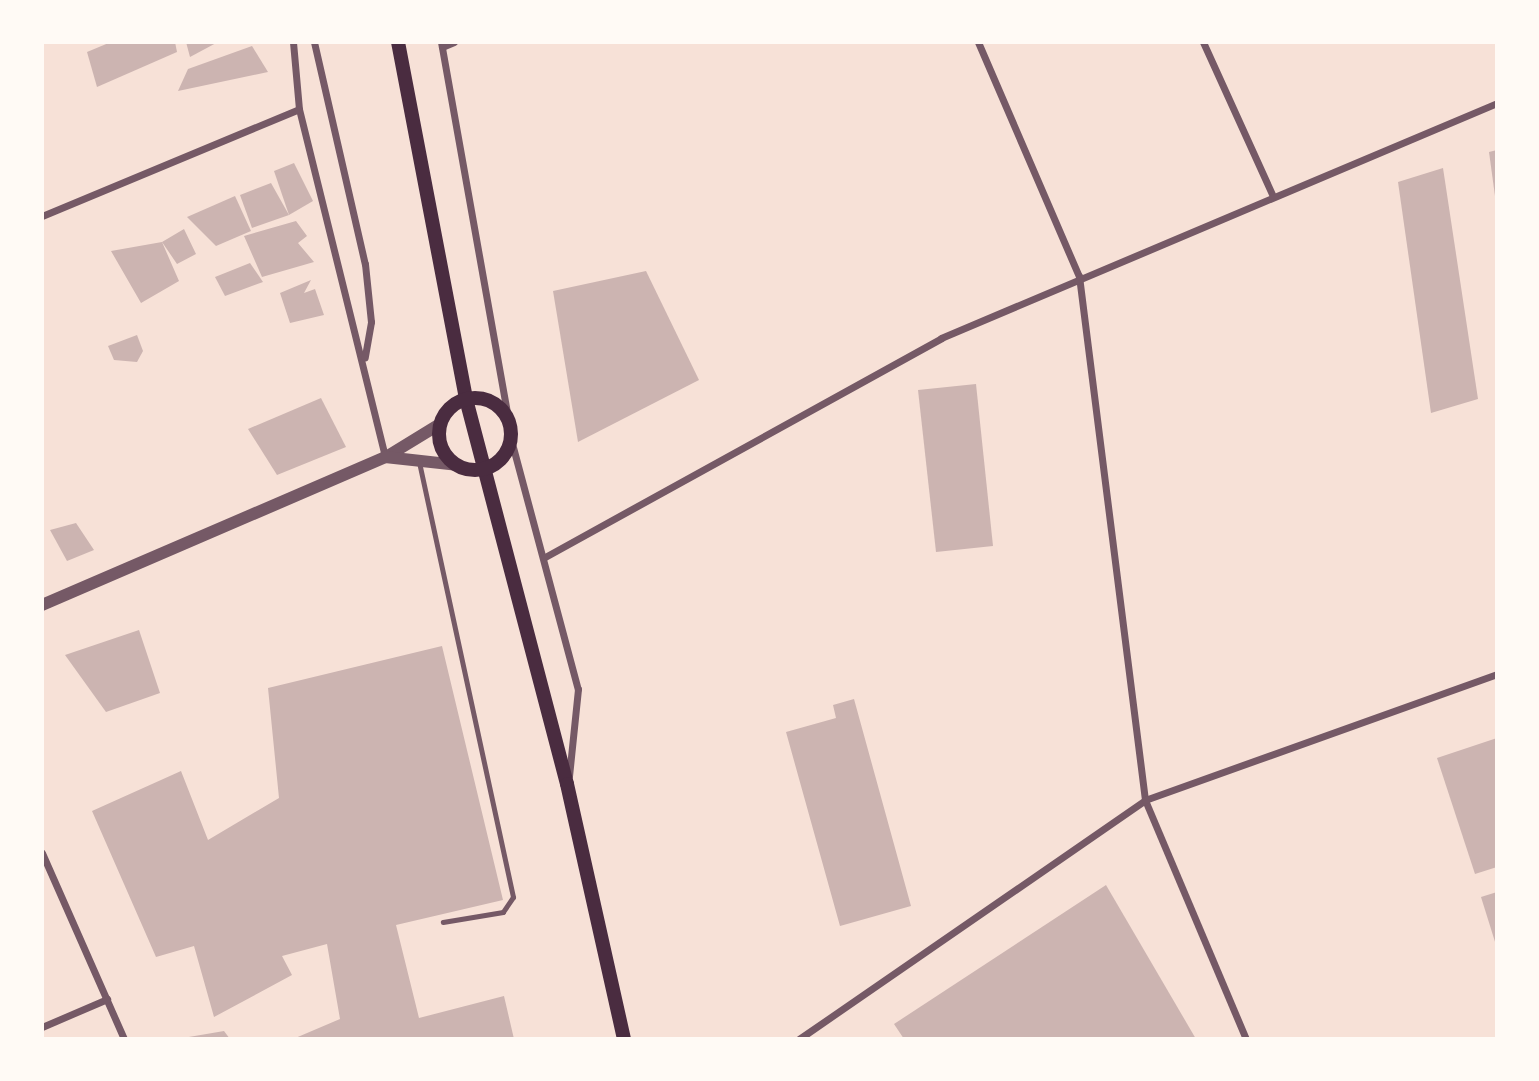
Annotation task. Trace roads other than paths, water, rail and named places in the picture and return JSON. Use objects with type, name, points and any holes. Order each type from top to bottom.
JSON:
[{"type":"main road","points":[[398,42],[466,399],[568,785],[624,1039]]},
{"type":"main road","points":[[466,399],[497,406],[510,430],[501,458],[483,470],[457,465],[441,448],[440,424],[466,399]]},
{"type":"street","points":[[293,42],[299,109],[365,357],[385,457]]},
{"type":"street","points":[[314,42],[365,264],[371,321],[365,357]]},
{"type":"street","points":[[454,42],[442,45],[510,430],[578,689],[568,785]]},
{"type":"street","points":[[978,42],[1079,276],[1145,800],[1246,1039]]},
{"type":"street","points":[[1203,42],[1272,194]]},
{"type":"street","points":[[545,556],[941,338],[1272,194],[1497,103]]},
{"type":"street","points":[[42,216],[299,109]]},
{"type":"street","points":[[42,605],[385,457],[440,424]]},
{"type":"street","points":[[385,457],[457,465]]},
{"type":"street","points":[[799,1039],[1145,800],[1497,674]]},
{"type":"street","points":[[42,853],[124,1039]]},
{"type":"street","points":[[42,1027],[107,999]]},
{"type":"lane","points":[[418,459],[513,897],[503,912],[443,922]]}]
